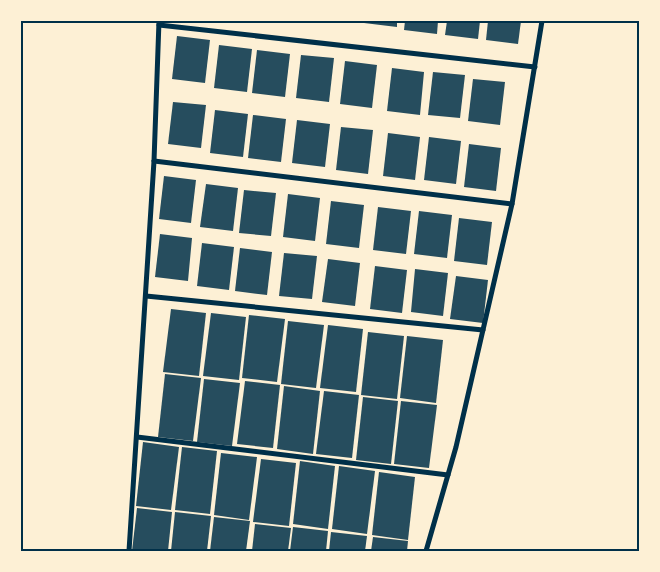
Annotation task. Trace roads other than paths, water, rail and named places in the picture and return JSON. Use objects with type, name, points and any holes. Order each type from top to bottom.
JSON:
[{"type":"street","points":[[426,551],[456,447],[512,204],[542,21]]},
{"type":"street","points":[[129,551],[154,161],[159,23],[534,67]]},
{"type":"street","points":[[154,161],[512,204]]},
{"type":"street","points":[[146,296],[483,330]]},
{"type":"street","points":[[136,437],[448,475]]}]
